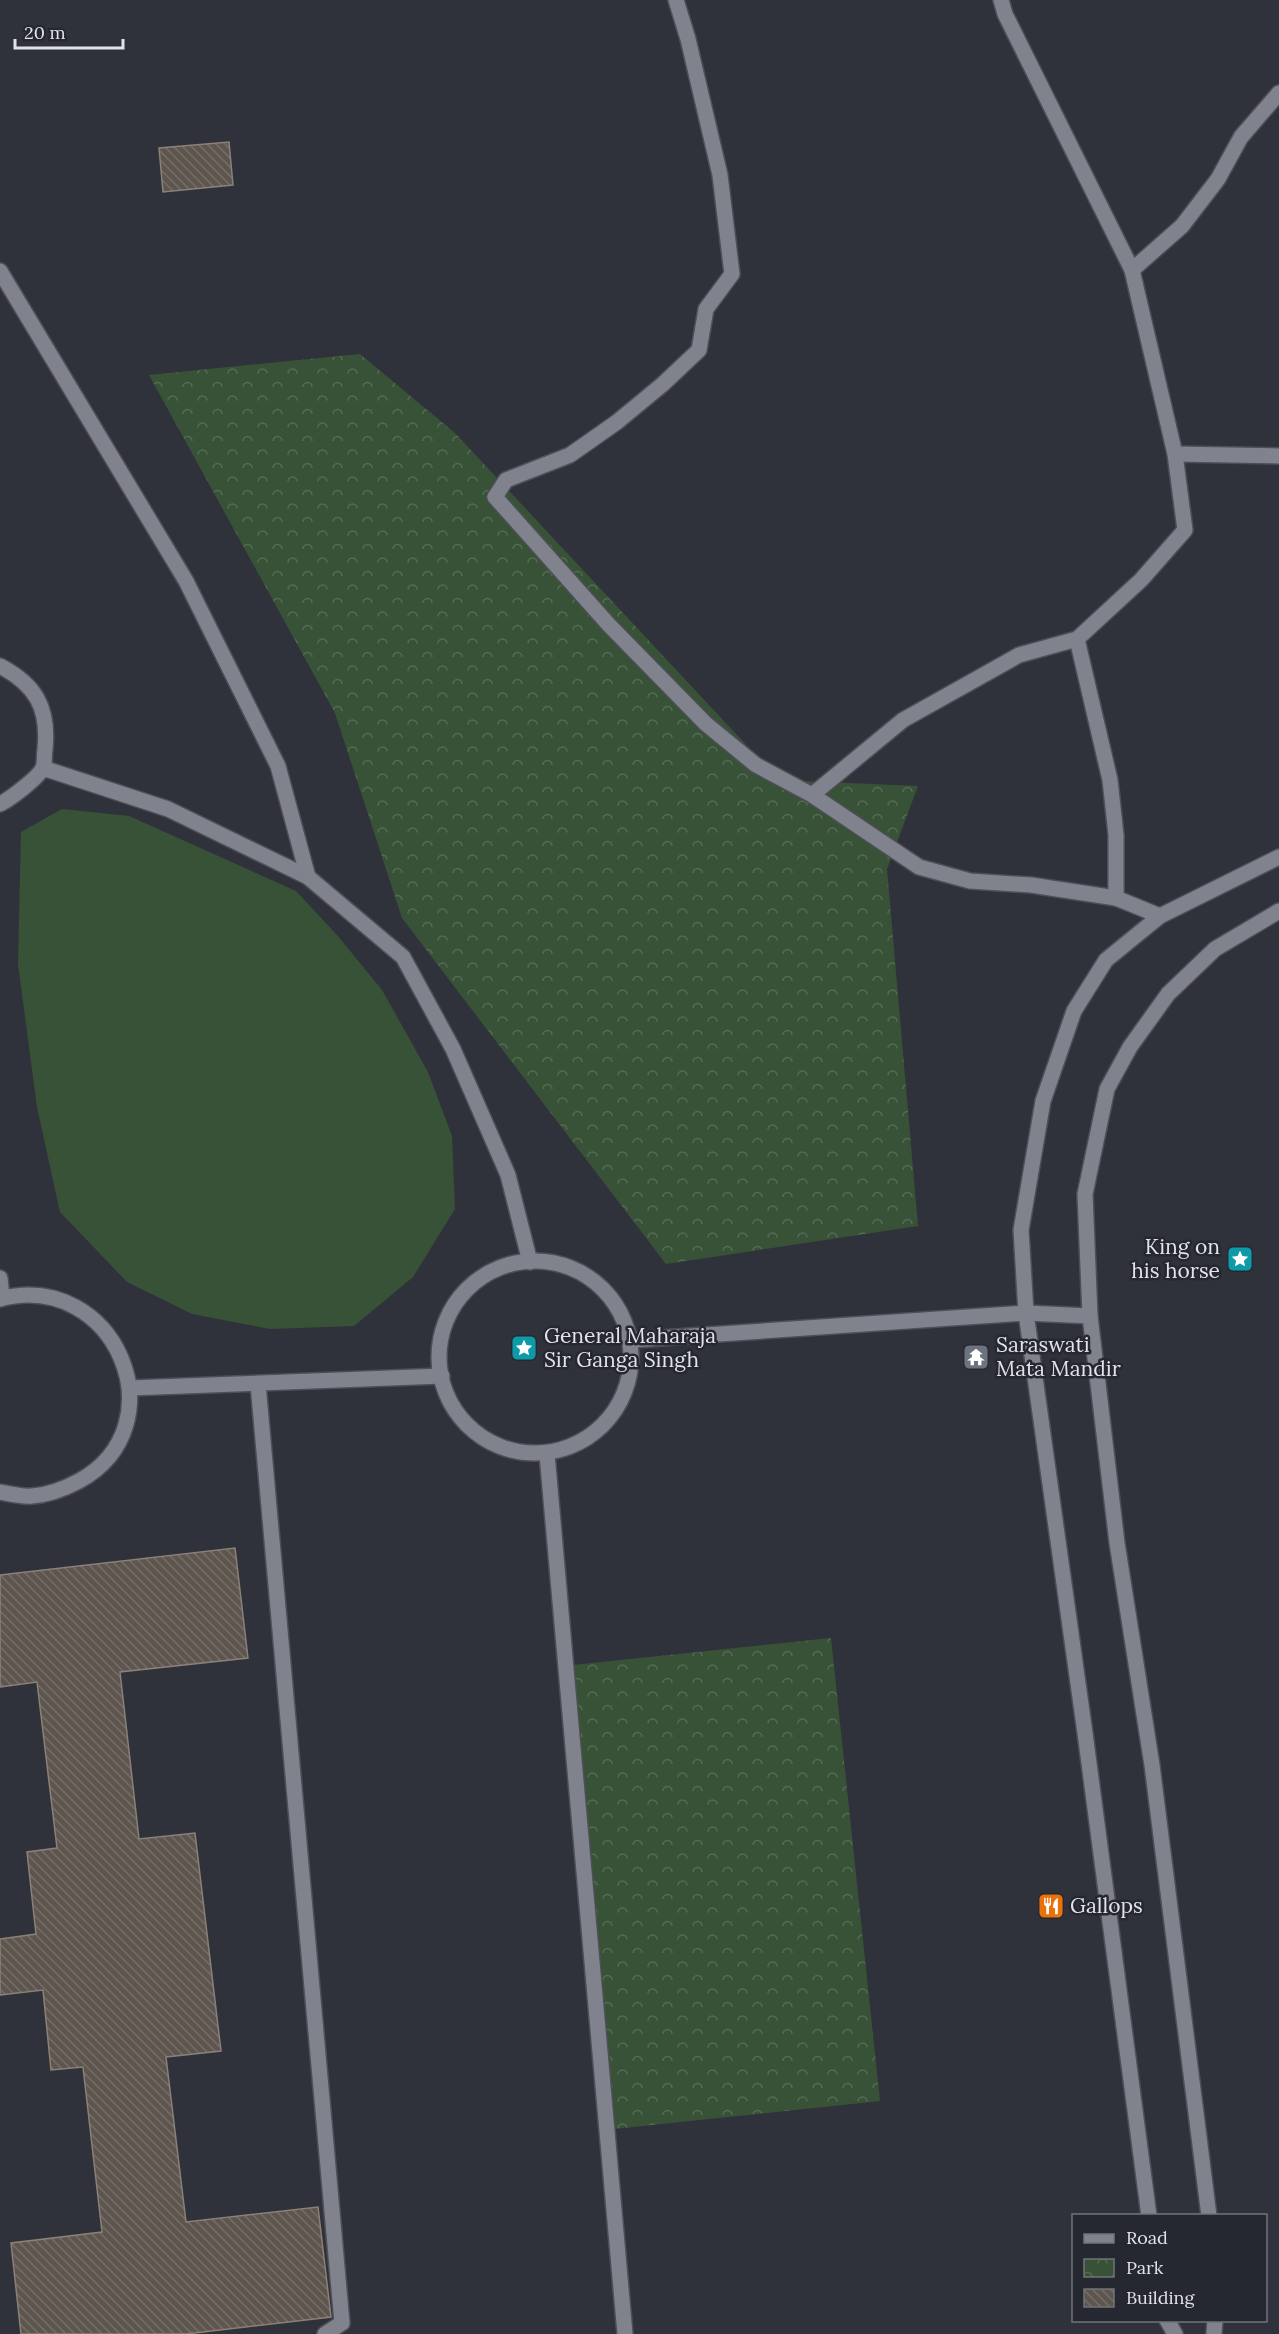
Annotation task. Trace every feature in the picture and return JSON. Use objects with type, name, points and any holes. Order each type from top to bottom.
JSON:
[{"type":"street","points":[[676,0],[691,50],[720,176],[732,274],[706,309],[699,350],[685,364],[617,422],[570,454],[506,480],[495,497],[609,625],[706,724],[756,765],[812,795],[919,867],[970,881],[1031,885],[1116,898],[1160,916]]},
{"type":"street","points":[[812,795],[912,715],[1019,655],[1077,639],[1141,580],[1185,530],[1175,454],[1132,270],[1005,14],[1001,0]]},
{"type":"street","points":[[1132,270],[1182,225],[1218,179],[1241,137],[1279,93]]},
{"type":"street","points":[[0,271],[186,581],[278,766],[308,877]]},
{"type":"street","points":[[1175,454],[1279,456]]},
{"type":"street","points":[[1077,639],[1110,780],[1116,835],[1116,898]]},
{"type":"street","points":[[0,666],[21,677],[40,703],[46,730],[42,768],[28,783],[0,804]]},
{"type":"street","points":[[42,768],[168,809],[308,877],[404,957],[453,1049],[508,1174],[530,1262]]},
{"type":"street","points":[[1149,2214],[1087,1745],[1026,1313],[1021,1230],[1047,1090],[1074,1011],[1106,960],[1160,916],[1279,856]]},
{"type":"street","points":[[1209,2214],[1152,1765],[1117,1543],[1090,1316],[1085,1194],[1107,1089],[1130,1047],[1168,994],[1215,949],[1279,911]]},
{"type":"street","points":[[518,1261],[530,1262],[579,1269],[620,1309],[632,1340],[631,1377],[620,1406],[595,1435],[547,1454],[473,1434],[442,1389],[441,1327],[464,1290],[494,1268],[518,1261]]},
{"type":"street","points":[[0,1278],[1,1298],[37,1295],[72,1304],[101,1324],[121,1354],[130,1388],[127,1420],[114,1450],[92,1474],[63,1490],[31,1496],[0,1492]]},
{"type":"street","points":[[632,1340],[1026,1313],[1090,1316]]},
{"type":"street","points":[[130,1388],[442,1376]]},
{"type":"street","points":[[258,1384],[342,2323],[325,2334]]},
{"type":"street","points":[[547,1454],[548,1492],[625,2334]]},
{"type":"green space","points":[[360,354],[455,433],[779,780],[918,786],[887,869],[918,1226],[666,1264],[402,918],[335,713],[149,375]]},
{"type":"green space","points":[[62,809],[129,816],[296,891],[337,935],[382,990],[428,1072],[452,1136],[455,1209],[413,1277],[354,1326],[270,1329],[192,1314],[127,1282],[60,1212],[37,1107],[18,964],[21,832]]},
{"type":"green space","points":[[831,1638],[880,2101],[614,2129],[564,1666]]},
{"type":"building","points":[[229,142],[233,185],[163,192],[159,148]]},
{"type":"building","points":[[235,1548],[248,1658],[120,1672],[139,1839],[195,1833],[221,2051],[166,2057],[186,2222],[318,2207],[331,2317],[186,2334],[21,2334],[11,2243],[102,2232],[83,2067],[51,2070],[43,1990],[0,1995],[0,1939],[36,1934],[27,1852],[57,1848],[37,1682],[0,1687],[0,1575]]},
{"type":"place","name":"King on his horse","points":[[1240,1259]]},
{"type":"place","name":"General Maharaja Sir Ganga Singh","points":[[524,1348]]},
{"type":"place","name":"Saraswati Mata Mandir","points":[[976,1357]]},
{"type":"place","name":"Gallops","points":[[1051,1906]]}]
